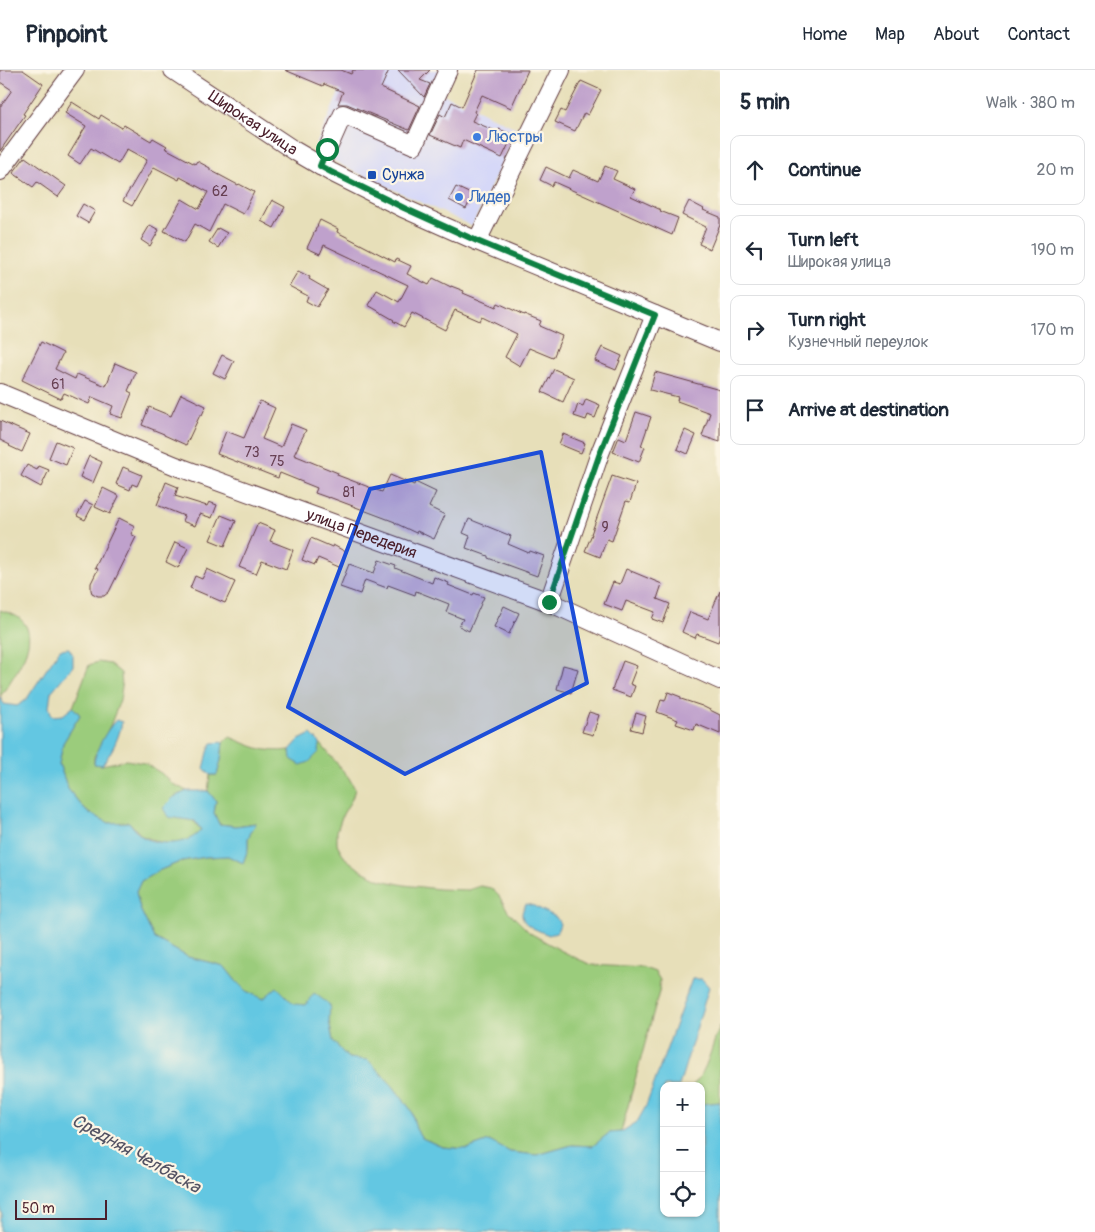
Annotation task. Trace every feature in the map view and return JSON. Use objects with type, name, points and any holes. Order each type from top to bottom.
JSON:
[{"type":"street","points":[[0,171],[75,70]]},
{"type":"street","name":"Широкая улица","points":[[173,70],[320,166],[404,208],[477,241],[720,342]]},
{"type":"street","points":[[320,166],[343,114],[414,145],[448,70]]},
{"type":"street","points":[[477,241],[562,70]]},
{"type":"street","points":[[549,602],[600,453],[655,315]]},
{"type":"street","name":"улица Передерия","points":[[0,394],[176,466],[549,602],[720,680]]},
{"type":"highlighted area","points":[[541,452],[587,683],[405,774],[288,707],[370,489]]},
{"type":"shaded area","points":[[349,70],[454,70],[443,94],[518,129],[472,226],[345,167],[314,149]]},
{"type":"green space","points":[[0,610],[22,620],[28,631],[29,641],[17,671],[0,697]]},
{"type":"green space","points":[[98,662],[110,664],[121,673],[122,687],[120,700],[110,726],[94,757],[94,764],[102,765],[126,760],[144,763],[161,773],[173,784],[187,791],[174,797],[201,830],[196,836],[181,843],[163,843],[142,836],[129,822],[109,823],[86,811],[68,789],[59,764],[63,743],[80,715],[73,707],[89,665]]},
{"type":"green space","points":[[230,737],[265,750],[290,750],[291,759],[319,752],[320,743],[349,778],[355,789],[337,831],[337,844],[345,858],[362,871],[381,880],[404,885],[468,890],[480,886],[491,888],[499,896],[508,911],[530,933],[560,950],[592,965],[644,968],[655,972],[660,980],[659,992],[621,1132],[609,1133],[593,1146],[572,1145],[537,1155],[510,1152],[489,1141],[467,1149],[442,1147],[422,1138],[416,1129],[411,1110],[392,1085],[368,1060],[348,1058],[333,1041],[329,1021],[330,1005],[294,1005],[277,987],[264,999],[246,991],[224,966],[188,957],[154,938],[140,909],[136,892],[141,881],[158,871],[182,861],[228,856],[243,863],[248,849],[248,838],[255,823],[236,826],[219,824],[214,813],[216,801],[208,791],[210,775],[217,775],[223,742]]},
{"type":"green space","points":[[720,1027],[720,1102],[705,1104],[705,1082],[695,1082],[706,1066]]},
{"type":"water","name":"Средняя Челбаска","points":[[69,648],[73,655],[73,666],[51,692],[49,707],[52,716],[63,715],[73,707],[80,715],[63,743],[59,764],[68,789],[86,811],[109,823],[129,822],[141,836],[150,840],[165,843],[181,842],[189,839],[201,830],[195,821],[168,817],[163,808],[174,797],[187,791],[208,791],[216,801],[214,813],[219,824],[236,826],[256,823],[248,838],[248,849],[243,863],[228,856],[182,861],[158,871],[141,881],[136,892],[140,909],[154,938],[188,957],[224,966],[246,991],[263,999],[277,987],[294,1004],[306,1005],[314,993],[330,1005],[329,1021],[333,1041],[348,1058],[368,1060],[392,1085],[411,1110],[416,1129],[422,1138],[442,1147],[467,1149],[489,1141],[510,1152],[537,1155],[572,1145],[593,1146],[609,1133],[621,1132],[637,1122],[646,1106],[692,979],[702,979],[709,987],[680,1082],[660,1082],[660,1217],[705,1217],[705,1104],[720,1102],[720,1232],[0,1232],[0,1218],[2,1214],[0,1209],[0,697],[4,704],[17,706],[26,700],[60,649]]},
{"type":"water","points":[[116,720],[122,722],[115,745],[102,765],[94,764],[96,753],[102,741]]},
{"type":"water","points":[[311,734],[320,743],[319,752],[309,762],[301,765],[291,759],[290,750],[299,740]]},
{"type":"water","points":[[223,742],[217,775],[210,775],[204,768],[209,749],[212,743]]},
{"type":"water","points":[[526,904],[556,917],[560,924],[557,932],[549,935],[527,924],[522,916]]},
{"type":"building","points":[[0,70],[23,70],[43,84],[23,114],[25,115],[0,151],[0,107],[12,90],[0,82]]},
{"type":"building","points":[[285,70],[341,70],[351,74],[353,70],[389,70],[381,88],[420,106],[409,130],[347,104],[338,104],[343,92]]},
{"type":"building","points":[[398,70],[430,70],[420,80],[430,84],[424,97]]},
{"type":"building","points":[[478,70],[528,70],[511,108],[482,95],[474,112],[476,113],[472,121],[498,132],[499,129],[513,135],[502,158],[463,140],[460,148],[430,135],[440,114],[445,117],[452,102],[462,107]]},
{"type":"building","points":[[581,81],[601,90],[588,115],[584,113],[575,131],[555,122],[561,110],[565,112]]},
{"type":"building","points":[[72,102],[99,119],[101,115],[122,128],[124,125],[151,141],[153,138],[167,146],[165,148],[195,164],[197,161],[210,168],[210,170],[254,192],[243,214],[223,204],[209,232],[195,224],[185,242],[164,231],[182,199],[199,209],[208,192],[180,177],[179,180],[154,167],[132,206],[123,201],[147,160],[127,149],[118,164],[91,148],[80,164],[68,156],[86,126],[65,113]]},
{"type":"building","points":[[25,157],[66,186],[58,197],[37,182],[33,187],[13,173]]},
{"type":"building","points":[[605,166],[617,171],[613,179],[635,189],[631,196],[678,218],[672,235],[554,182],[552,186],[540,180],[546,167],[569,178],[573,170],[598,181]]},
{"type":"building","points":[[456,187],[473,195],[466,209],[449,200]]},
{"type":"building","points":[[272,200],[285,207],[274,228],[261,221]]},
{"type":"building","points":[[689,201],[703,210],[720,217],[720,225],[710,249],[699,244],[706,227],[682,215]]},
{"type":"building","points":[[83,204],[95,211],[88,223],[76,216]]},
{"type":"building","points":[[320,220],[338,229],[337,232],[395,262],[396,259],[411,266],[407,274],[429,285],[433,278],[496,307],[498,303],[541,321],[539,326],[562,336],[553,358],[529,348],[520,366],[505,357],[517,334],[482,317],[480,321],[455,310],[445,330],[412,313],[404,327],[393,321],[368,305],[377,290],[399,302],[408,285],[324,245],[320,254],[307,248]]},
{"type":"building","points":[[150,225],[159,230],[150,246],[141,240]]},
{"type":"building","points":[[218,228],[227,233],[218,248],[209,242]]},
{"type":"building","points":[[298,271],[328,290],[317,307],[306,301],[308,296],[289,286]]},
{"type":"building","points":[[41,342],[63,353],[55,369],[75,379],[77,374],[106,386],[115,363],[136,372],[128,391],[132,393],[122,418],[110,414],[113,406],[92,397],[89,404],[64,393],[61,399],[22,380]]},
{"type":"building","points":[[602,347],[622,356],[616,370],[595,361]]},
{"type":"building","points":[[222,355],[234,361],[225,379],[213,373]]},
{"type":"building","points":[[554,369],[574,378],[563,402],[542,392]]},
{"type":"building","points":[[655,372],[720,390],[720,442],[702,436],[710,413],[677,401],[678,397],[650,390]]},
{"type":"building","points":[[181,394],[206,406],[186,445],[142,425],[149,407],[171,416]]},
{"type":"building","points":[[586,399],[600,405],[595,418],[588,415],[586,420],[574,416],[578,404],[583,406]]},
{"type":"building","points":[[260,401],[275,408],[262,439],[281,447],[291,424],[306,430],[294,455],[338,473],[337,475],[382,492],[390,475],[414,485],[415,482],[436,492],[429,507],[445,515],[434,539],[417,531],[416,533],[395,522],[315,493],[317,488],[280,473],[278,478],[217,454],[226,431],[244,438]]},
{"type":"building","points":[[636,412],[651,417],[641,446],[645,447],[639,462],[613,452],[619,437],[626,440]]},
{"type":"building","points":[[0,421],[30,434],[22,452],[0,440]]},
{"type":"building","points":[[685,430],[696,435],[688,454],[677,449]]},
{"type":"building","points":[[563,434],[585,443],[581,453],[559,444]]},
{"type":"building","points":[[56,441],[73,448],[66,465],[49,458]]},
{"type":"building","points":[[89,456],[102,462],[93,483],[80,477]]},
{"type":"building","points":[[27,465],[37,470],[39,466],[49,470],[41,487],[21,476]]},
{"type":"building","points":[[123,467],[142,475],[137,486],[132,484],[130,490],[116,484]]},
{"type":"building","points":[[612,476],[636,484],[630,502],[626,501],[612,541],[607,539],[600,557],[585,551]]},
{"type":"building","points":[[166,482],[178,487],[175,496],[207,506],[209,502],[217,505],[212,518],[200,514],[195,526],[182,521],[184,516],[157,505]]},
{"type":"building","points":[[103,488],[119,496],[110,514],[95,507]]},
{"type":"building","points":[[85,501],[93,505],[85,520],[77,516]]},
{"type":"building","points":[[221,515],[236,521],[225,546],[210,540]]},
{"type":"building","points":[[119,518],[135,526],[131,534],[136,537],[109,592],[104,596],[98,596],[92,593],[91,590],[91,583],[98,569],[95,568]]},
{"type":"building","points":[[469,519],[511,536],[508,544],[529,553],[530,551],[544,556],[537,576],[466,548],[470,536],[463,533]]},
{"type":"building","points":[[258,523],[275,530],[270,541],[293,550],[286,569],[262,560],[256,574],[239,567]]},
{"type":"building","points":[[311,538],[332,547],[333,545],[346,552],[339,567],[318,558],[315,565],[302,560]]},
{"type":"building","points":[[175,542],[188,548],[178,568],[166,562]]},
{"type":"building","points":[[379,560],[432,583],[434,577],[473,595],[474,593],[484,597],[469,631],[459,626],[463,619],[446,612],[449,604],[416,591],[415,595],[388,585],[387,588],[365,580],[360,594],[340,587],[349,564],[374,573]]},
{"type":"building","points":[[207,569],[235,582],[225,603],[190,588],[195,576],[202,579]]},
{"type":"building","points":[[626,569],[662,584],[657,599],[670,604],[663,623],[652,619],[655,612],[626,601],[622,611],[604,604],[613,582],[620,584]]},
{"type":"building","points":[[720,591],[720,637],[718,642],[697,634],[695,638],[682,632],[690,612],[708,619]]},
{"type":"building","points":[[504,606],[519,613],[509,634],[494,627]]},
{"type":"building","points":[[623,661],[637,666],[630,684],[635,686],[631,697],[612,690]]},
{"type":"building","points":[[563,665],[578,669],[571,693],[557,689]]},
{"type":"building","points":[[668,692],[720,715],[720,734],[696,724],[694,730],[676,724],[678,720],[657,712],[661,700],[665,701]]},
{"type":"building","points":[[589,712],[599,715],[593,735],[582,732]]},
{"type":"building","points":[[636,713],[646,716],[642,732],[631,729]]},
{"type":"place","name":"Люстры","points":[[477,137]]},
{"type":"place","name":"Сунжа","points":[[372,175]]},
{"type":"place","name":"Лидер","points":[[459,197]]},
{"type":"route","points":[[327,149],[320,166],[331,172],[477,241],[655,315],[600,453],[549,602]]}]
